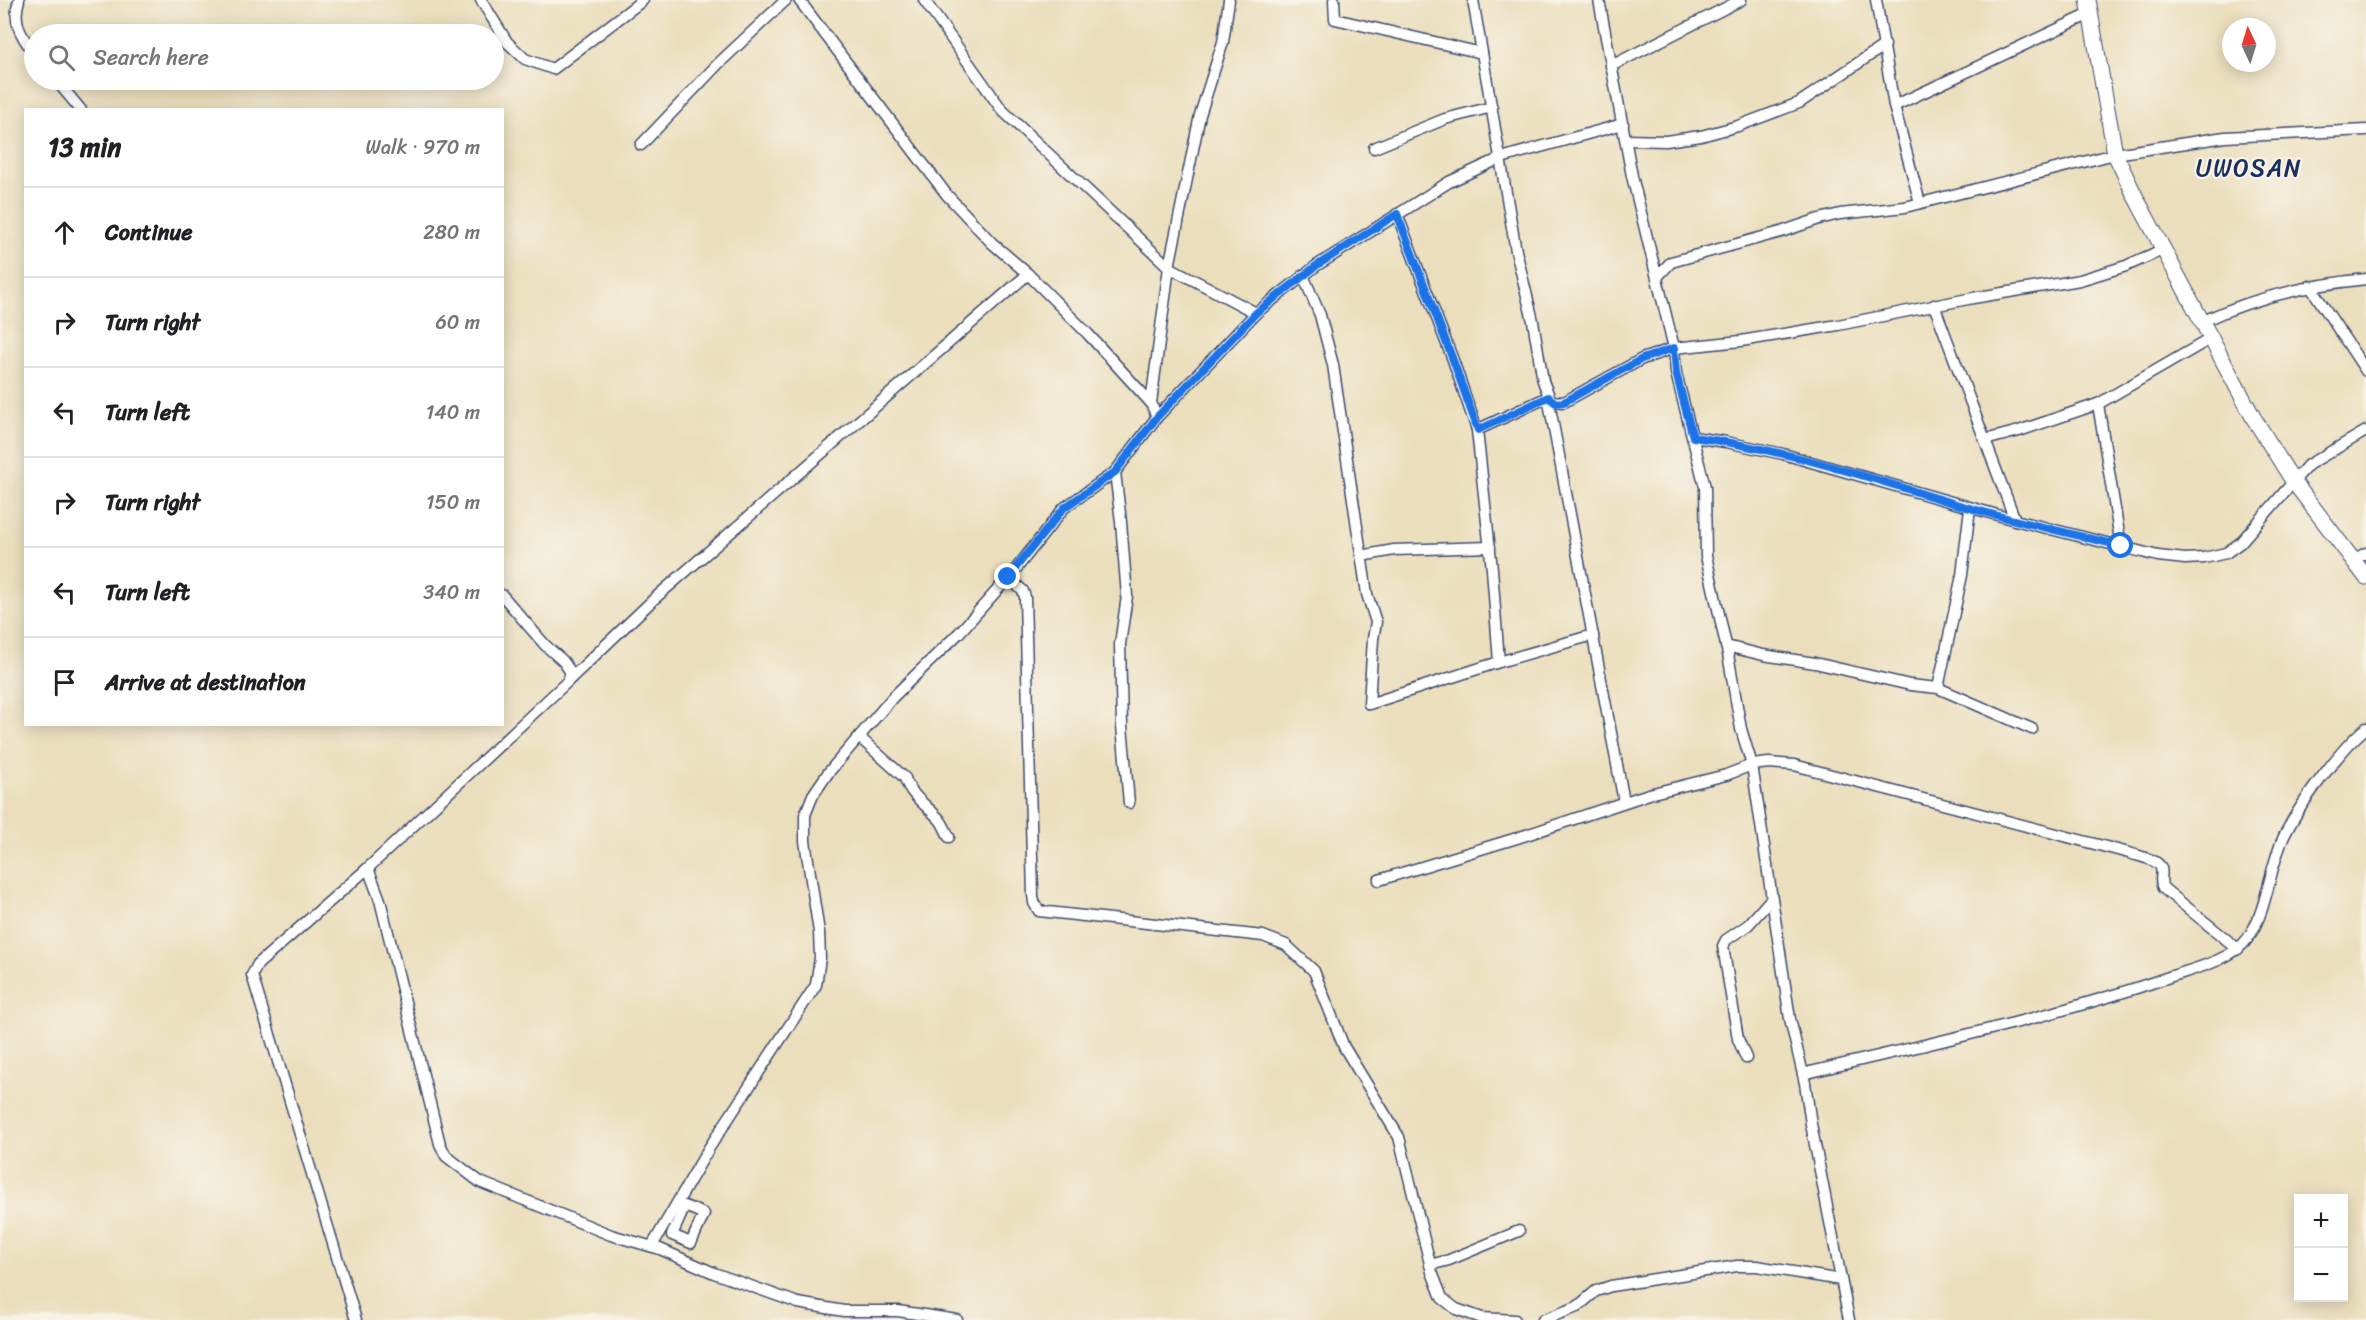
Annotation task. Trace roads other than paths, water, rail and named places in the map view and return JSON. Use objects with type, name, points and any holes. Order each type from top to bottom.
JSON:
[{"type":"street","points":[[19,0],[15,19],[24,38]]},
{"type":"street","points":[[481,0],[496,24]]},
{"type":"street","points":[[504,37],[525,59],[553,69],[643,0]]},
{"type":"street","points":[[641,145],[718,64],[786,0]]},
{"type":"street","points":[[799,0],[947,195],[992,243],[1028,274],[1088,334],[1151,403],[1157,417]]},
{"type":"street","points":[[924,0],[1002,110],[1169,267],[1256,313]]},
{"type":"street","points":[[1151,403],[1169,267],[1200,115],[1223,42],[1229,0]]},
{"type":"street","points":[[1334,0],[1335,19],[1482,52]]},
{"type":"street","points":[[1473,0],[1516,251],[1548,397],[1624,802]]},
{"type":"street","points":[[1599,0],[1632,176],[1658,276],[1674,348],[1676,373],[1705,487],[1706,556],[1741,729],[1752,765],[1790,1019],[1803,1074],[1849,1320]]},
{"type":"street","points":[[1611,66],[1741,0]]},
{"type":"street","points":[[1876,0],[1894,106],[1920,203]]},
{"type":"street","points":[[1894,106],[2089,7],[2115,154],[2162,250],[2253,417],[2293,481],[2359,556],[2366,577]]},
{"type":"street","points":[[1626,140],[1666,141],[1701,136],[1738,126],[1799,103],[1885,45]]},
{"type":"street","points":[[64,90],[79,108]]},
{"type":"street","points":[[1374,148],[1444,119],[1492,107]]},
{"type":"street","points":[[652,1246],[709,1148],[816,985],[820,958],[819,932],[805,841],[805,815],[813,795],[828,773],[859,737],[893,698],[959,633],[1064,508],[1115,472],[1157,417],[1256,313],[1304,275],[1449,182],[1501,158],[1623,124]]},
{"type":"street","points":[[1658,276],[1671,262],[1781,232],[1819,219],[1840,214],[1905,207],[2115,154],[2225,137],[2366,130]]},
{"type":"street","points":[[1397,214],[1478,430],[1499,662]]},
{"type":"street","points":[[1548,397],[1556,403],[1564,402],[1642,359],[1674,348],[1741,341],[2080,280],[2126,266],[2162,250]]},
{"type":"street","points":[[1652,256],[1671,262]]},
{"type":"street","points":[[356,1320],[252,975],[258,964],[368,868],[654,599],[1028,274]]},
{"type":"street","points":[[1304,275],[1320,315],[1333,365],[1367,594],[1376,622],[1372,639],[1369,704],[1499,662],[1593,635]]},
{"type":"street","points":[[2201,322],[2223,311],[2275,294],[2310,286],[2366,279]]},
{"type":"street","points":[[2310,286],[2366,371]]},
{"type":"street","points":[[1934,306],[2015,520]]},
{"type":"street","points":[[1985,440],[2098,404],[2210,339]]},
{"type":"street","points":[[1478,430],[1548,397]]},
{"type":"street","points":[[2098,404],[2121,546]]},
{"type":"street","points":[[1693,437],[1783,454],[2015,520],[2158,556],[2185,559],[2226,553],[2240,543],[2261,521],[2308,465],[2366,431]]},
{"type":"street","points":[[1115,472],[1126,596],[1120,656],[1122,726],[1129,803]]},
{"type":"street","points":[[1938,688],[1962,574],[1970,508]]},
{"type":"street","points":[[1361,556],[1395,550],[1490,547]]},
{"type":"street","points":[[1008,577],[1023,591],[1025,597],[1033,895],[1037,908],[1263,936],[1286,945],[1302,958],[1314,971],[1344,1047],[1357,1071],[1399,1137],[1430,1265],[1442,1298],[1456,1309],[1482,1318],[1515,1320]]},
{"type":"street","points":[[504,597],[568,668],[570,676],[567,682]]},
{"type":"street","points":[[1726,646],[1763,655],[1815,663],[1910,685],[1938,688],[2032,729]]},
{"type":"street","points":[[1803,1074],[2116,996],[2204,965],[2238,950],[2248,938],[2261,911],[2279,846],[2296,816],[2340,753],[2366,728]]},
{"type":"street","points":[[859,737],[905,778],[923,804],[942,822],[949,837]]},
{"type":"street","points":[[1379,880],[1517,838],[1624,802],[1726,775],[1752,765],[1769,763],[1794,765],[2151,860],[2160,866],[2160,881],[2163,888],[2238,950]]},
{"type":"street","points":[[368,868],[380,900],[440,1144],[446,1156],[480,1182],[611,1235],[652,1246],[714,1273],[798,1303],[844,1311],[898,1311],[957,1320]]},
{"type":"street","points":[[1746,1058],[1738,1039],[1723,945],[1726,940],[1748,926],[1771,899]]},
{"type":"street","points":[[1430,1265],[1449,1260],[1518,1231]]},
{"type":"street","points":[[1543,1320],[1577,1307],[1596,1291],[1611,1286],[1737,1266],[1757,1266],[1841,1280]]},
{"type":"district","name":"UWOSAN","points":[[2249,168]]}]
